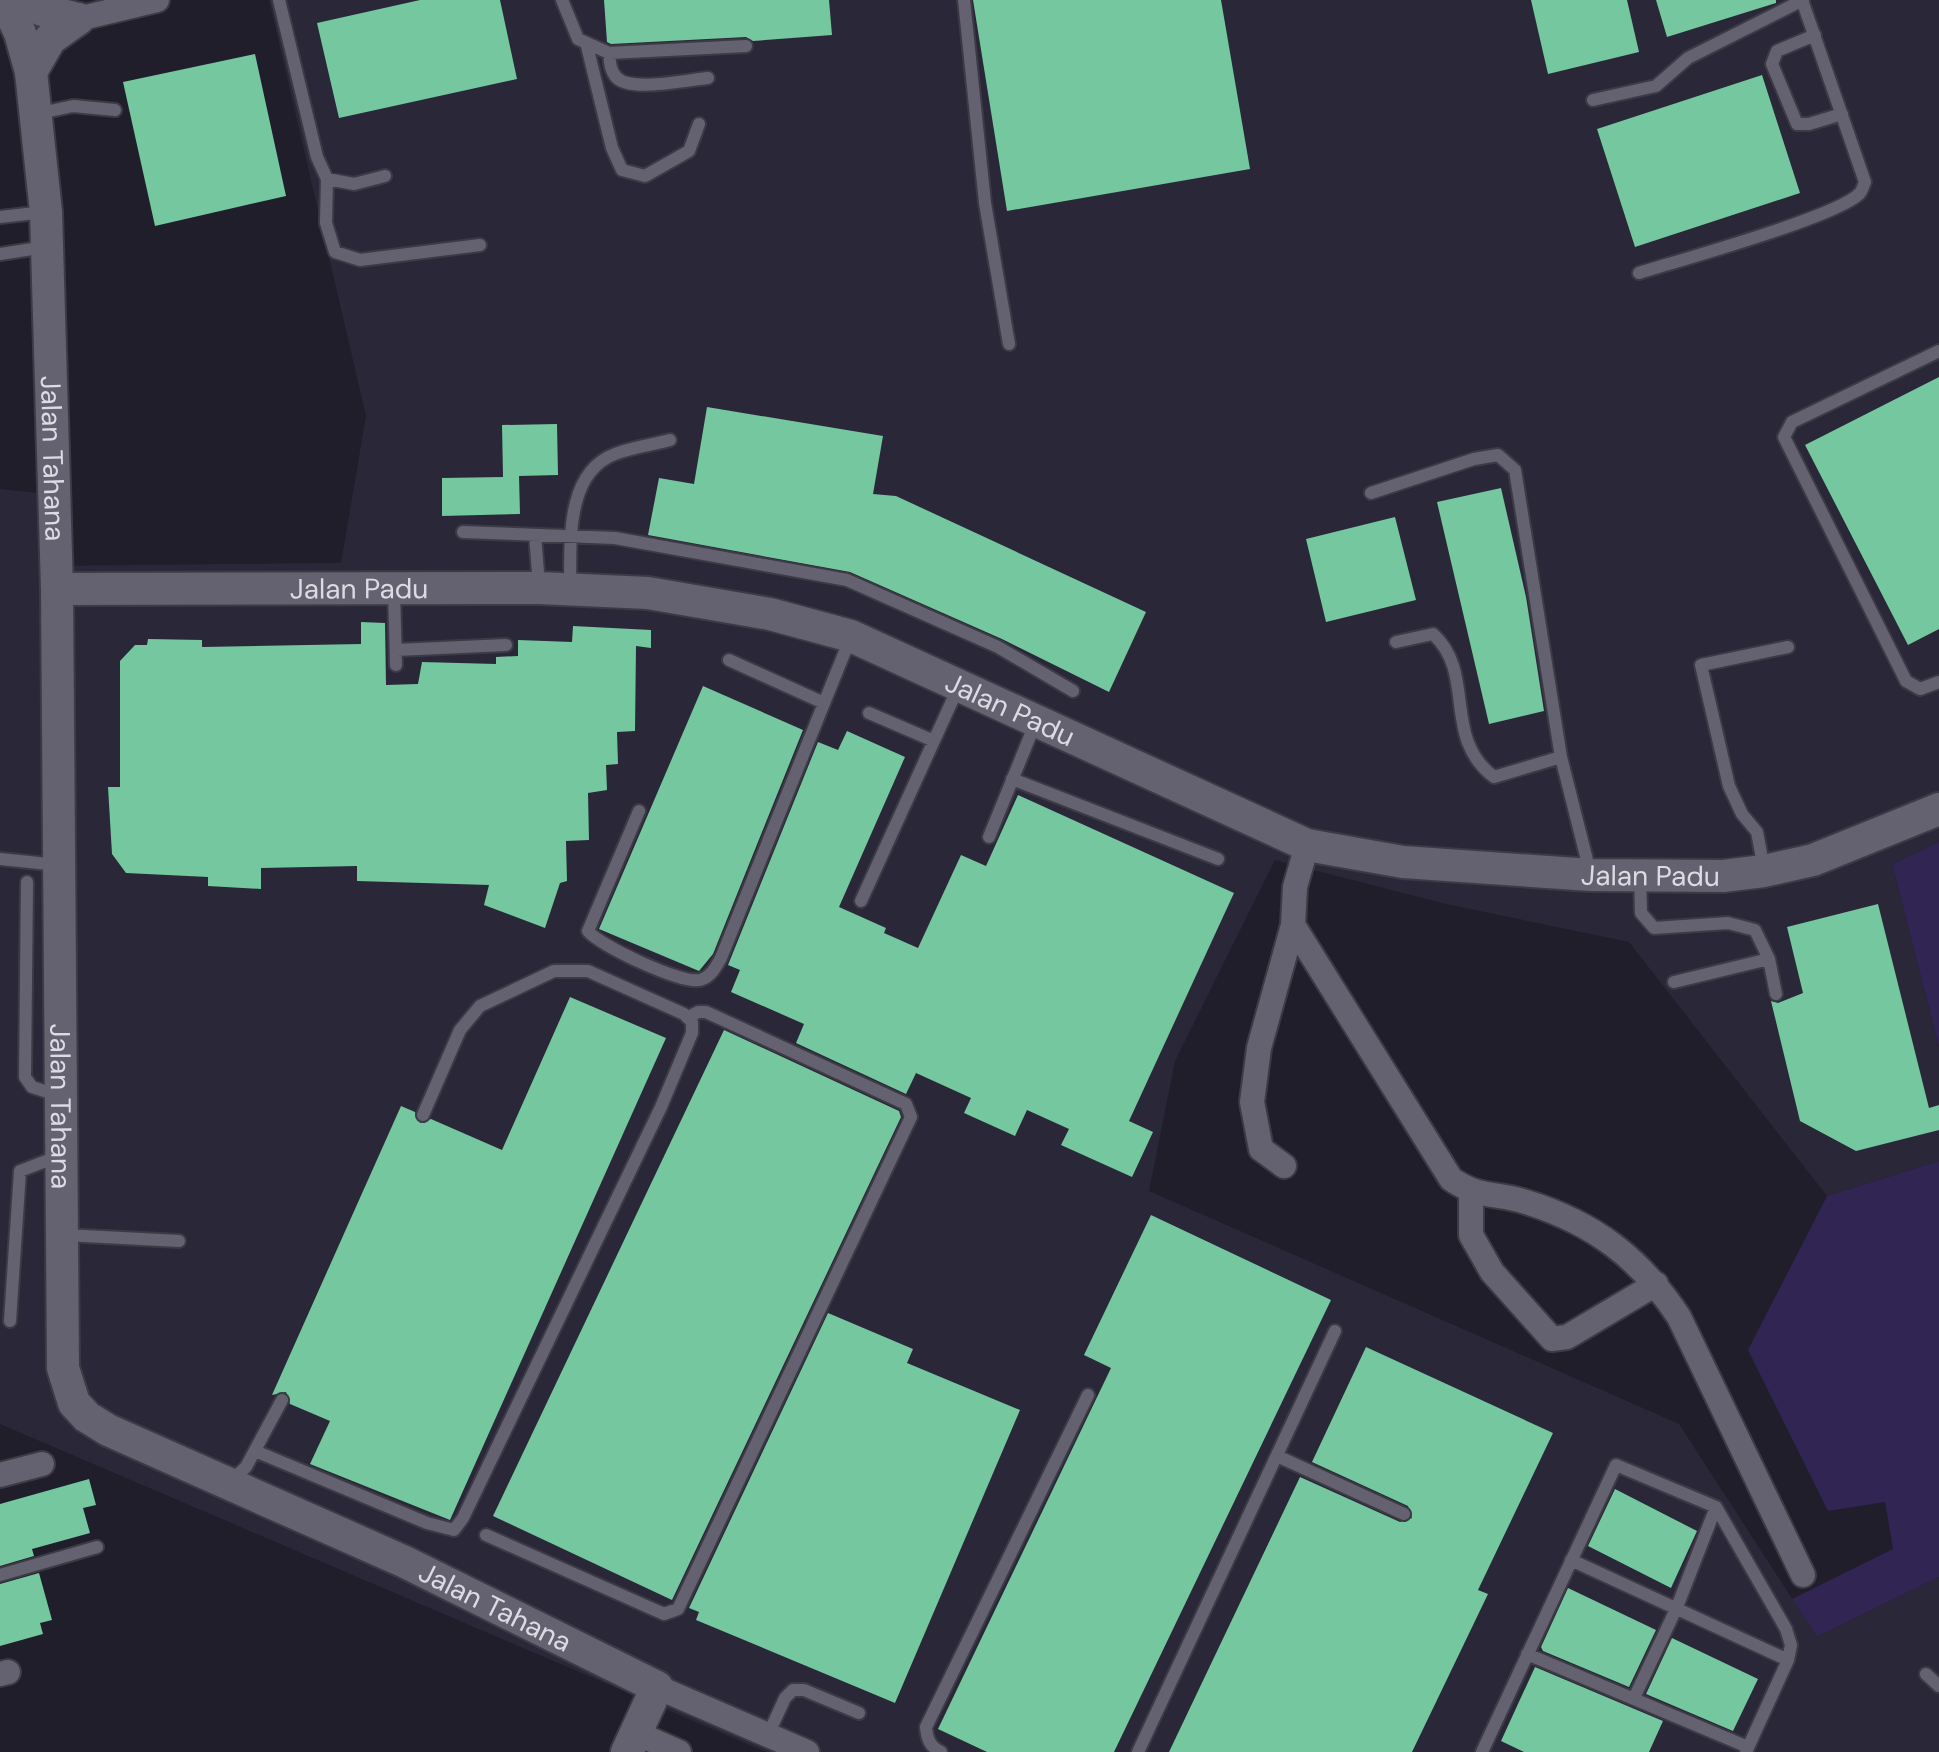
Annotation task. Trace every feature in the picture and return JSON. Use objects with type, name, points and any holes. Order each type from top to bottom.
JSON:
[{"type":"street","name":"Jalan Tahana","points":[[5,0],[20,33],[31,72],[46,212],[57,589],[64,1097],[61,1235],[63,1368],[74,1403],[108,1430],[405,1562],[657,1687],[807,1752]]},
{"type":"street","points":[[22,0],[42,10],[78,19]]},
{"type":"street","points":[[20,33],[157,0]]},
{"type":"street","points":[[31,72],[50,39],[78,19]]},
{"type":"street","name":"Jalan Padu","points":[[57,589],[394,587],[648,593],[770,614],[851,636],[1307,845],[1403,862],[1591,875],[1723,876],[1813,860],[1939,809]]},
{"type":"street","points":[[1284,1166],[1261,1149],[1252,1102],[1259,1048],[1293,925],[1295,887],[1307,845]]},
{"type":"street","points":[[1293,925],[1451,1179],[1471,1193],[1524,1201],[1566,1219],[1620,1247],[1656,1284],[1679,1317],[1803,1575]]},
{"type":"street","points":[[1471,1193],[1471,1235],[1492,1272],[1552,1339],[1567,1337],[1656,1284]]},
{"type":"street","points":[[0,1475],[42,1464]]},
{"type":"street","points":[[657,1687],[632,1742],[679,1752]]},
{"type":"lane","points":[[279,0],[317,157],[327,179],[326,223],[335,252],[360,260],[480,245]]},
{"type":"lane","points":[[562,0],[578,39],[587,46],[609,53],[746,46]]},
{"type":"lane","points":[[964,0],[985,203],[1009,344]]},
{"type":"lane","points":[[1593,100],[1656,86],[1688,58],[1802,0],[1865,182],[1861,193],[1846,203],[1796,223],[1639,273]]},
{"type":"lane","points":[[1815,35],[1777,51],[1772,64],[1797,124],[1809,124],[1842,114]]},
{"type":"lane","points":[[587,46],[612,148],[622,170],[645,176],[689,151],[699,124]]},
{"type":"lane","points":[[609,53],[611,70],[618,80],[637,85],[708,78]]},
{"type":"lane","points":[[36,114],[73,106],[115,110]]},
{"type":"lane","points":[[327,179],[354,184],[385,176]]},
{"type":"lane","points":[[0,217],[46,212]]},
{"type":"lane","points":[[0,254],[45,247]]},
{"type":"lane","points":[[1939,351],[1792,422],[1784,437],[1906,681],[1920,689],[1939,682]]},
{"type":"lane","points":[[555,590],[571,536],[576,503],[586,476],[612,454],[670,440]]},
{"type":"lane","points":[[1371,493],[1474,459],[1498,455],[1515,470],[1561,757],[1591,875]]},
{"type":"lane","points":[[463,532],[615,538],[847,580],[998,647],[1073,691]]},
{"type":"lane","points":[[535,535],[555,590]]},
{"type":"lane","points":[[394,587],[396,665]]},
{"type":"lane","points":[[1396,642],[1433,634],[1449,649],[1469,753],[1494,777],[1561,757]]},
{"type":"lane","points":[[639,811],[588,931],[673,976],[699,981],[712,974],[721,958],[851,636]]},
{"type":"lane","points":[[396,650],[506,645]]},
{"type":"lane","points":[[1764,871],[1757,832],[1742,814],[1729,786],[1701,665],[1788,647]]},
{"type":"lane","points":[[729,660],[824,703]]},
{"type":"lane","points":[[861,901],[960,685]]},
{"type":"lane","points":[[869,713],[934,741]]},
{"type":"lane","points":[[989,837],[1037,721]]},
{"type":"lane","points":[[1012,779],[1218,859]]},
{"type":"lane","points":[[0,859],[61,866]]},
{"type":"lane","points":[[1640,876],[1641,913],[1654,928],[1728,923],[1755,930],[1769,959],[1776,994]]},
{"type":"lane","points":[[27,882],[25,1077],[32,1087],[64,1097]]},
{"type":"lane","points":[[1674,982],[1769,959]]},
{"type":"lane","points":[[423,1115],[460,1030],[480,1006],[554,971],[588,971],[689,1017],[706,1012],[906,1104],[911,1117],[678,1609],[664,1614],[486,1535]]},
{"type":"lane","points":[[255,1451],[427,1523],[454,1530],[463,1518],[661,1107],[692,1033],[689,1017]]},
{"type":"lane","points":[[10,1321],[6,1275],[20,1171],[45,1159],[64,1156]]},
{"type":"lane","points":[[61,1235],[179,1241]]},
{"type":"lane","points":[[1138,1752],[1335,1331]]},
{"type":"lane","points":[[941,1752],[934,1749],[927,1739],[926,1727],[1088,1395]]},
{"type":"lane","points":[[227,1484],[246,1467],[282,1400]]},
{"type":"lane","points":[[1277,1456],[1404,1514]]},
{"type":"lane","points":[[1483,1751],[1527,1654],[1616,1465],[1716,1507],[1786,1629],[1791,1645],[1788,1660],[1747,1749],[1527,1654]]},
{"type":"lane","points":[[1634,1698],[1677,1607],[1716,1507]]},
{"type":"lane","points":[[0,1575],[97,1547]]},
{"type":"lane","points":[[1571,1560],[1788,1660]]},
{"type":"lane","points":[[1926,1674],[1939,1686]]},
{"type":"lane","points":[[768,1735],[785,1698],[793,1690],[804,1690],[859,1713]]},
{"type":"shaded area","points":[[269,0],[1939,0],[1939,842],[1892,864],[1939,1047],[1939,1161],[1827,1196],[1629,942],[1446,904],[1275,860],[1175,1061],[1149,1191],[1679,1424],[1817,1637],[1939,1577],[1939,1752],[766,1752],[0,1424],[0,489],[37,493],[42,566],[341,563],[366,416]]},
{"type":"shaded area","points":[[1939,842],[1939,1047],[1892,864]]},
{"type":"shaded area","points":[[1939,1161],[1939,1577],[1817,1637],[1792,1599],[1893,1549],[1885,1502],[1828,1511],[1748,1350],[1827,1196]]},
{"type":"building","points":[[420,0],[500,0],[517,79],[339,118],[317,23]]},
{"type":"building","points":[[604,0],[829,0],[832,35],[753,41],[746,37],[611,44],[607,42]]},
{"type":"building","points":[[973,0],[1221,0],[1250,169],[1007,211]]},
{"type":"building","points":[[1531,0],[1627,0],[1639,52],[1548,74]]},
{"type":"building","points":[[1656,0],[1776,0],[1776,3],[1667,37]]},
{"type":"building","points":[[255,54],[286,196],[155,226],[123,82]]},
{"type":"building","points":[[1762,75],[1800,193],[1635,247],[1597,129]]},
{"type":"building","points":[[1939,377],[1939,629],[1908,645],[1805,445]]},
{"type":"building","points":[[707,407],[883,436],[873,494],[896,496],[1146,612],[1109,692],[1002,639],[850,572],[648,535],[659,478],[694,484]]},
{"type":"building","points":[[557,424],[558,475],[519,476],[520,514],[442,516],[442,478],[503,477],[502,425]]},
{"type":"building","points":[[1501,488],[1526,597],[1544,711],[1489,724],[1437,502]]},
{"type":"building","points":[[1395,517],[1416,600],[1326,622],[1306,539]]},
{"type":"building","points":[[361,622],[385,623],[386,685],[418,684],[422,662],[496,664],[496,657],[518,656],[518,640],[572,642],[573,626],[651,630],[651,648],[636,646],[635,731],[617,732],[618,764],[606,765],[607,790],[588,793],[589,840],[566,841],[567,881],[560,883],[545,928],[484,905],[489,885],[357,881],[357,866],[261,868],[261,889],[208,886],[208,877],[126,873],[112,854],[108,787],[120,787],[120,661],[135,645],[147,645],[148,639],[202,640],[202,647],[361,644]]},
{"type":"building","points":[[703,686],[803,730],[713,954],[699,971],[599,929]]},
{"type":"building","points":[[847,731],[905,757],[839,907],[886,928],[884,933],[918,948],[961,855],[986,866],[1018,795],[1234,893],[1129,1121],[1153,1132],[1132,1177],[1061,1145],[1069,1129],[1027,1110],[1015,1136],[964,1113],[971,1098],[916,1073],[906,1094],[796,1043],[804,1024],[731,992],[740,970],[728,965],[818,742],[838,750]]},
{"type":"building","points":[[1878,904],[1929,1108],[1939,1105],[1939,1130],[1856,1151],[1800,1121],[1771,1001],[1778,1003],[1803,993],[1787,927]]},
{"type":"building","points":[[570,997],[666,1038],[450,1520],[310,1464],[330,1421],[290,1404],[286,1392],[272,1395],[401,1106],[415,1112],[420,1123],[431,1119],[502,1150]]},
{"type":"building","points":[[724,1030],[899,1111],[901,1117],[672,1600],[493,1516]]},
{"type":"building","points":[[1151,1215],[1331,1300],[1114,1752],[987,1752],[938,1729],[1111,1368],[1084,1355]]},
{"type":"building","points":[[828,1313],[913,1349],[907,1363],[1020,1410],[895,1703],[696,1620],[699,1612],[689,1608]]},
{"type":"building","points":[[1366,1347],[1553,1433],[1478,1590],[1488,1594],[1412,1752],[1169,1752],[1300,1477],[1400,1522],[1412,1518],[1408,1506],[1312,1462]]},
{"type":"building","points":[[89,1479],[96,1505],[83,1508],[90,1533],[32,1549],[34,1556],[0,1566],[0,1504]]},
{"type":"building","points":[[1615,1489],[1697,1531],[1671,1588],[1588,1546]]},
{"type":"building","points":[[39,1573],[52,1620],[40,1623],[43,1634],[0,1646],[0,1584]]},
{"type":"building","points":[[1568,1588],[1656,1630],[1629,1687],[1543,1651],[1541,1647]]},
{"type":"building","points":[[1672,1638],[1758,1679],[1733,1731],[1646,1694]]},
{"type":"building","points":[[1535,1667],[1663,1721],[1649,1752],[1524,1752],[1501,1741]]}]
